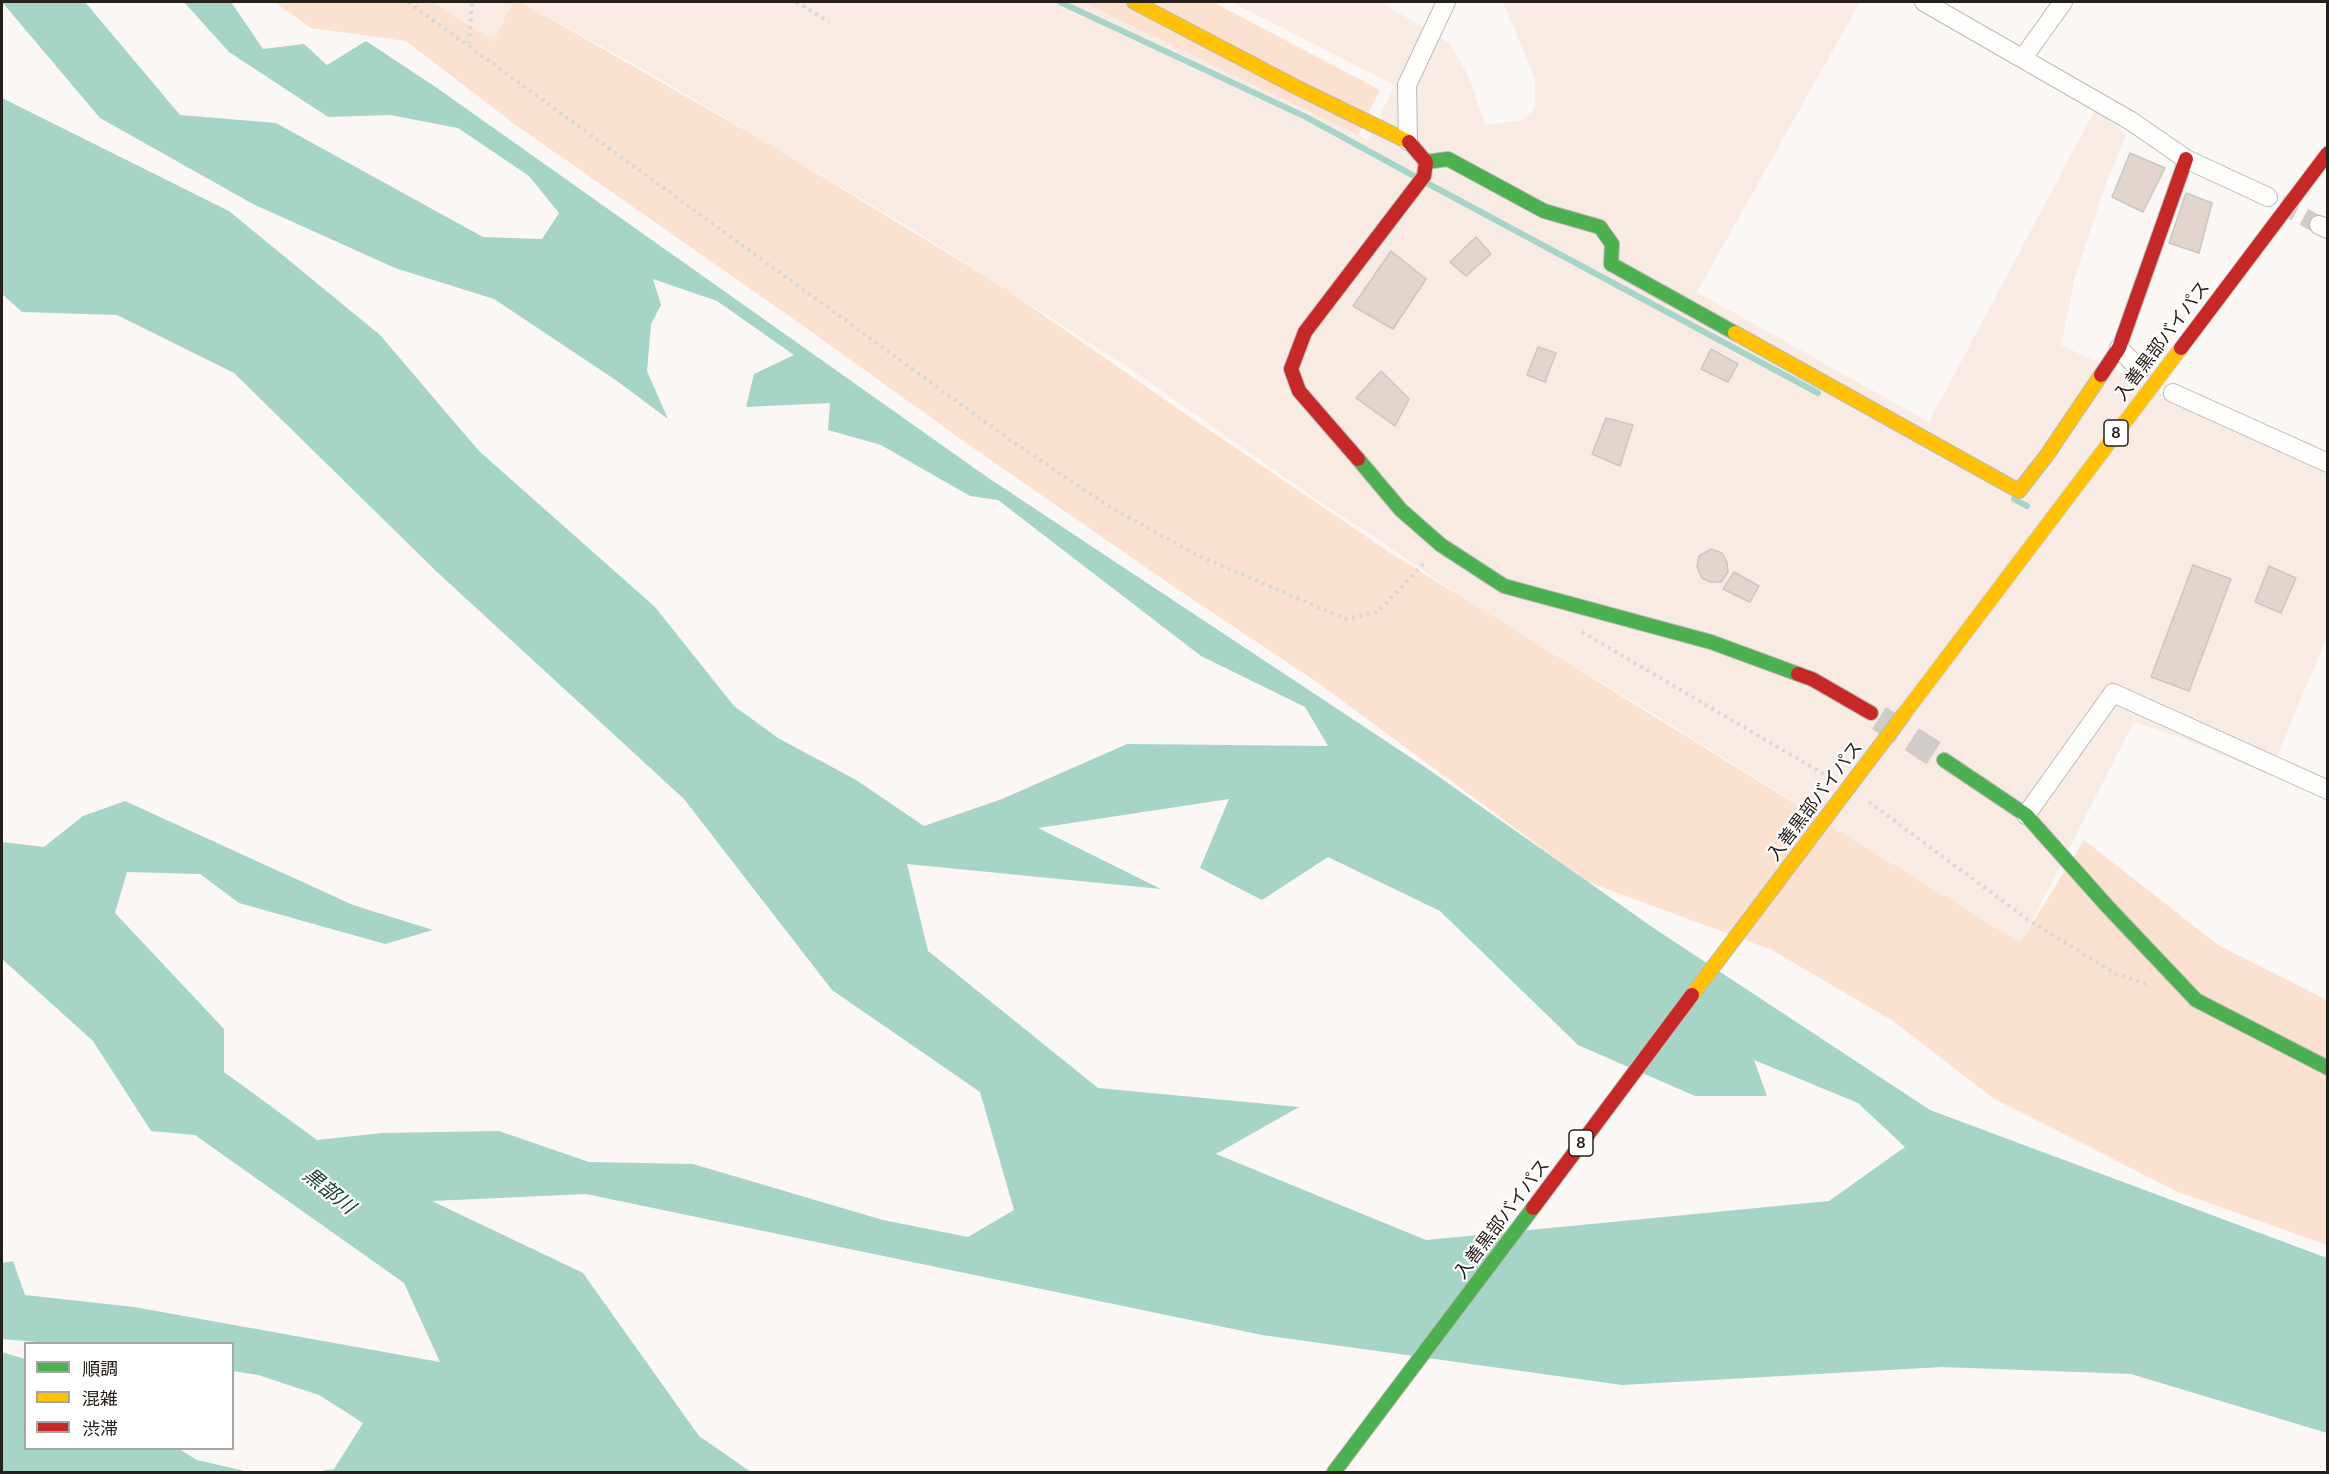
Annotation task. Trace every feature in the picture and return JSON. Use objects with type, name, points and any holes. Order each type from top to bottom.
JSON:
[{"type":"main road","points":[[1134,2],[1300,89],[1408,141],[1426,162],[1424,176],[1305,332],[1292,369],[1299,391],[1401,510],[1441,545],[1504,586],[1711,642],[1812,679],[1871,713]]},
{"type":"main road","name":"入善黒部バイパス","points":[[1334,1473],[2328,153]]},
{"type":"main road","points":[[1426,162],[1448,159],[1544,210],[1600,227],[1612,244],[1611,264],[2019,491],[2047,455],[2119,348],[2186,159]]},
{"type":"main road","points":[[1944,760],[2026,815],[2107,906],[2196,1000],[2328,1068]]},
{"type":"street","points":[[1408,141],[1407,85],[1446,2]]},
{"type":"street","points":[[1924,2],[2131,121],[2186,159],[2268,197]]},
{"type":"street","points":[[2023,58],[2062,2]]},
{"type":"street","points":[[2119,348],[2140,370]]},
{"type":"street","points":[[2173,393],[2328,463]]},
{"type":"street","points":[[2026,815],[2113,693],[2328,790]]},
{"type":"path","points":[[408,2],[1010,440],[1113,509],[1199,556],[1346,619],[1378,612],[1441,545]]},
{"type":"path","points":[[469,45],[472,2]]},
{"type":"path","points":[[796,2],[829,22]]},
{"type":"shaded area","points":[[274,2],[433,2],[494,41],[513,2],[521,2],[769,144],[1006,289],[1392,554],[2020,943],[2084,840],[2218,945],[2327,1000],[2327,1245],[2178,1192],[1993,1098],[1893,1021],[1772,950],[1588,882],[1321,685],[979,452],[513,123],[406,41],[311,28]]},
{"type":"shaded area","points":[[433,2],[513,2],[495,42]]},
{"type":"shaded area","points":[[521,2],[1082,2],[1368,140],[1395,85],[1231,2],[1381,2],[1450,44],[1468,75],[1485,125],[1522,120],[1535,109],[1535,79],[1503,2],[1860,2],[1697,292],[1929,422],[2096,108],[2126,135],[2106,183],[2075,277],[2061,345],[2327,472],[2327,637],[2269,775],[2185,739],[2134,722],[2020,944],[1647,710],[1474,606],[1323,504],[1132,370],[920,234],[650,73]]},
{"type":"shaded area","points":[[1082,2],[1213,2],[1380,90],[1358,135]]},
{"type":"water","name":"黒部川","points":[[2,2],[85,2],[180,115],[276,123],[483,237],[542,239],[559,213],[529,176],[458,128],[390,115],[328,117],[229,52],[184,2],[231,2],[263,49],[304,44],[327,65],[366,41],[437,88],[987,477],[1425,767],[1655,929],[1930,1110],[2327,1258],[2327,1433],[2131,1374],[1942,1367],[1622,1385],[1262,1335],[586,1194],[432,1201],[583,1273],[699,1436],[751,1472],[315,1472],[334,1469],[363,1423],[319,1395],[258,1375],[234,1371],[234,1342],[37,1342],[2,1339],[2,1263],[13,1261],[25,1295],[134,1307],[440,1362],[404,1283],[195,1135],[151,1131],[93,1041],[2,959],[2,842],[44,847],[83,816],[125,801],[353,905],[433,930],[385,944],[239,903],[200,874],[127,872],[115,913],[224,1029],[224,1072],[317,1140],[382,1133],[499,1131],[589,1162],[693,1164],[883,1220],[968,1237],[1014,1210],[980,1092],[832,990],[684,799],[436,571],[234,373],[117,315],[22,312],[2,294],[2,98],[229,211],[380,335],[479,451],[655,607],[734,706],[778,738],[856,780],[924,826],[1002,799],[1127,744],[1328,746],[1305,707],[1201,656],[998,500],[970,496],[881,445],[828,430],[830,403],[746,407],[754,374],[794,355],[717,301],[653,279],[661,305],[651,324],[647,371],[668,419],[617,381],[494,299],[395,268],[253,204],[100,118]],"holes":[[[1229,799],[1200,868],[1262,900],[1328,857],[1440,911],[1578,1045],[1695,1096],[1767,1096],[1754,1060],[1858,1103],[1905,1147],[1829,1201],[1426,1240],[1216,1154],[1299,1107],[1098,1088],[928,951],[907,864],[1161,889],[1038,828]]]},
{"type":"water","points":[[2,1352],[24,1359],[24,1450],[181,1450],[197,1460],[249,1472],[2,1472]]},
{"type":"building","points":[[2130,153],[2165,168],[2143,212],[2112,197]]},
{"type":"building","points":[[2186,193],[2212,203],[2199,253],[2169,243]]},
{"type":"building","points":[[1476,237],[1491,254],[1466,276],[1450,262]]},
{"type":"building","points":[[1391,251],[1426,279],[1393,329],[1353,306]]},
{"type":"building","points":[[1538,347],[1556,353],[1545,382],[1527,375]]},
{"type":"building","points":[[1711,349],[1738,364],[1728,382],[1701,369]]},
{"type":"building","points":[[1381,371],[1409,399],[1395,426],[1356,398]]},
{"type":"building","points":[[1606,418],[1633,425],[1620,466],[1592,454]]},
{"type":"building","points":[[1711,549],[1722,553],[1727,562],[1728,572],[1721,582],[1710,582],[1702,578],[1697,567],[1699,556]]},
{"type":"building","points":[[2193,565],[2231,579],[2189,691],[2151,677]]},
{"type":"building","points":[[2269,566],[2296,578],[2281,613],[2255,602]]},
{"type":"building","points":[[1734,572],[1759,586],[1750,602],[1723,589]]},
{"type":"waterway","points":[[1060,2],[1306,117],[1416,177]]},
{"type":"waterway","points":[[1425,182],[1818,393]]},
{"type":"waterway","points":[[2014,499],[2027,506]]},
{"type":"tunnel","points":[[2280,204],[2319,225]]},
{"type":"tunnel","points":[[1879,718],[1944,760]]},
{"type":"traffic: fast","points":[[1426,162],[1448,159],[1544,211],[1600,227],[1612,244],[1611,264],[1735,333]]},
{"type":"traffic: fast","points":[[1358,459],[1401,510],[1441,545],[1504,586],[1711,642],[1798,674]]},
{"type":"traffic: fast","points":[[1944,760],[2026,815],[2107,906],[2196,1000],[2328,1068]]},
{"type":"traffic: fast","points":[[1334,1472],[1533,1208]]},
{"type":"traffic: slow","points":[[1134,2],[1300,89],[1409,142]]},
{"type":"traffic: slow","points":[[1735,333],[2019,491],[2047,455],[2101,375]]},
{"type":"traffic: slow","points":[[1904,714],[2181,348]]},
{"type":"traffic: slow","points":[[1692,995],[1904,714]]},
{"type":"traffic: jam","points":[[1358,459],[1299,391],[1291,369],[1305,332],[1424,176],[1426,162],[1409,142]]},
{"type":"traffic: jam","points":[[2181,348],[2328,153]]},
{"type":"traffic: jam","points":[[2101,375],[2119,348],[2186,159]]},
{"type":"traffic: jam","points":[[1798,674],[1812,679],[1871,713]]},
{"type":"traffic: jam","points":[[1533,1208],[1692,995]]}]
